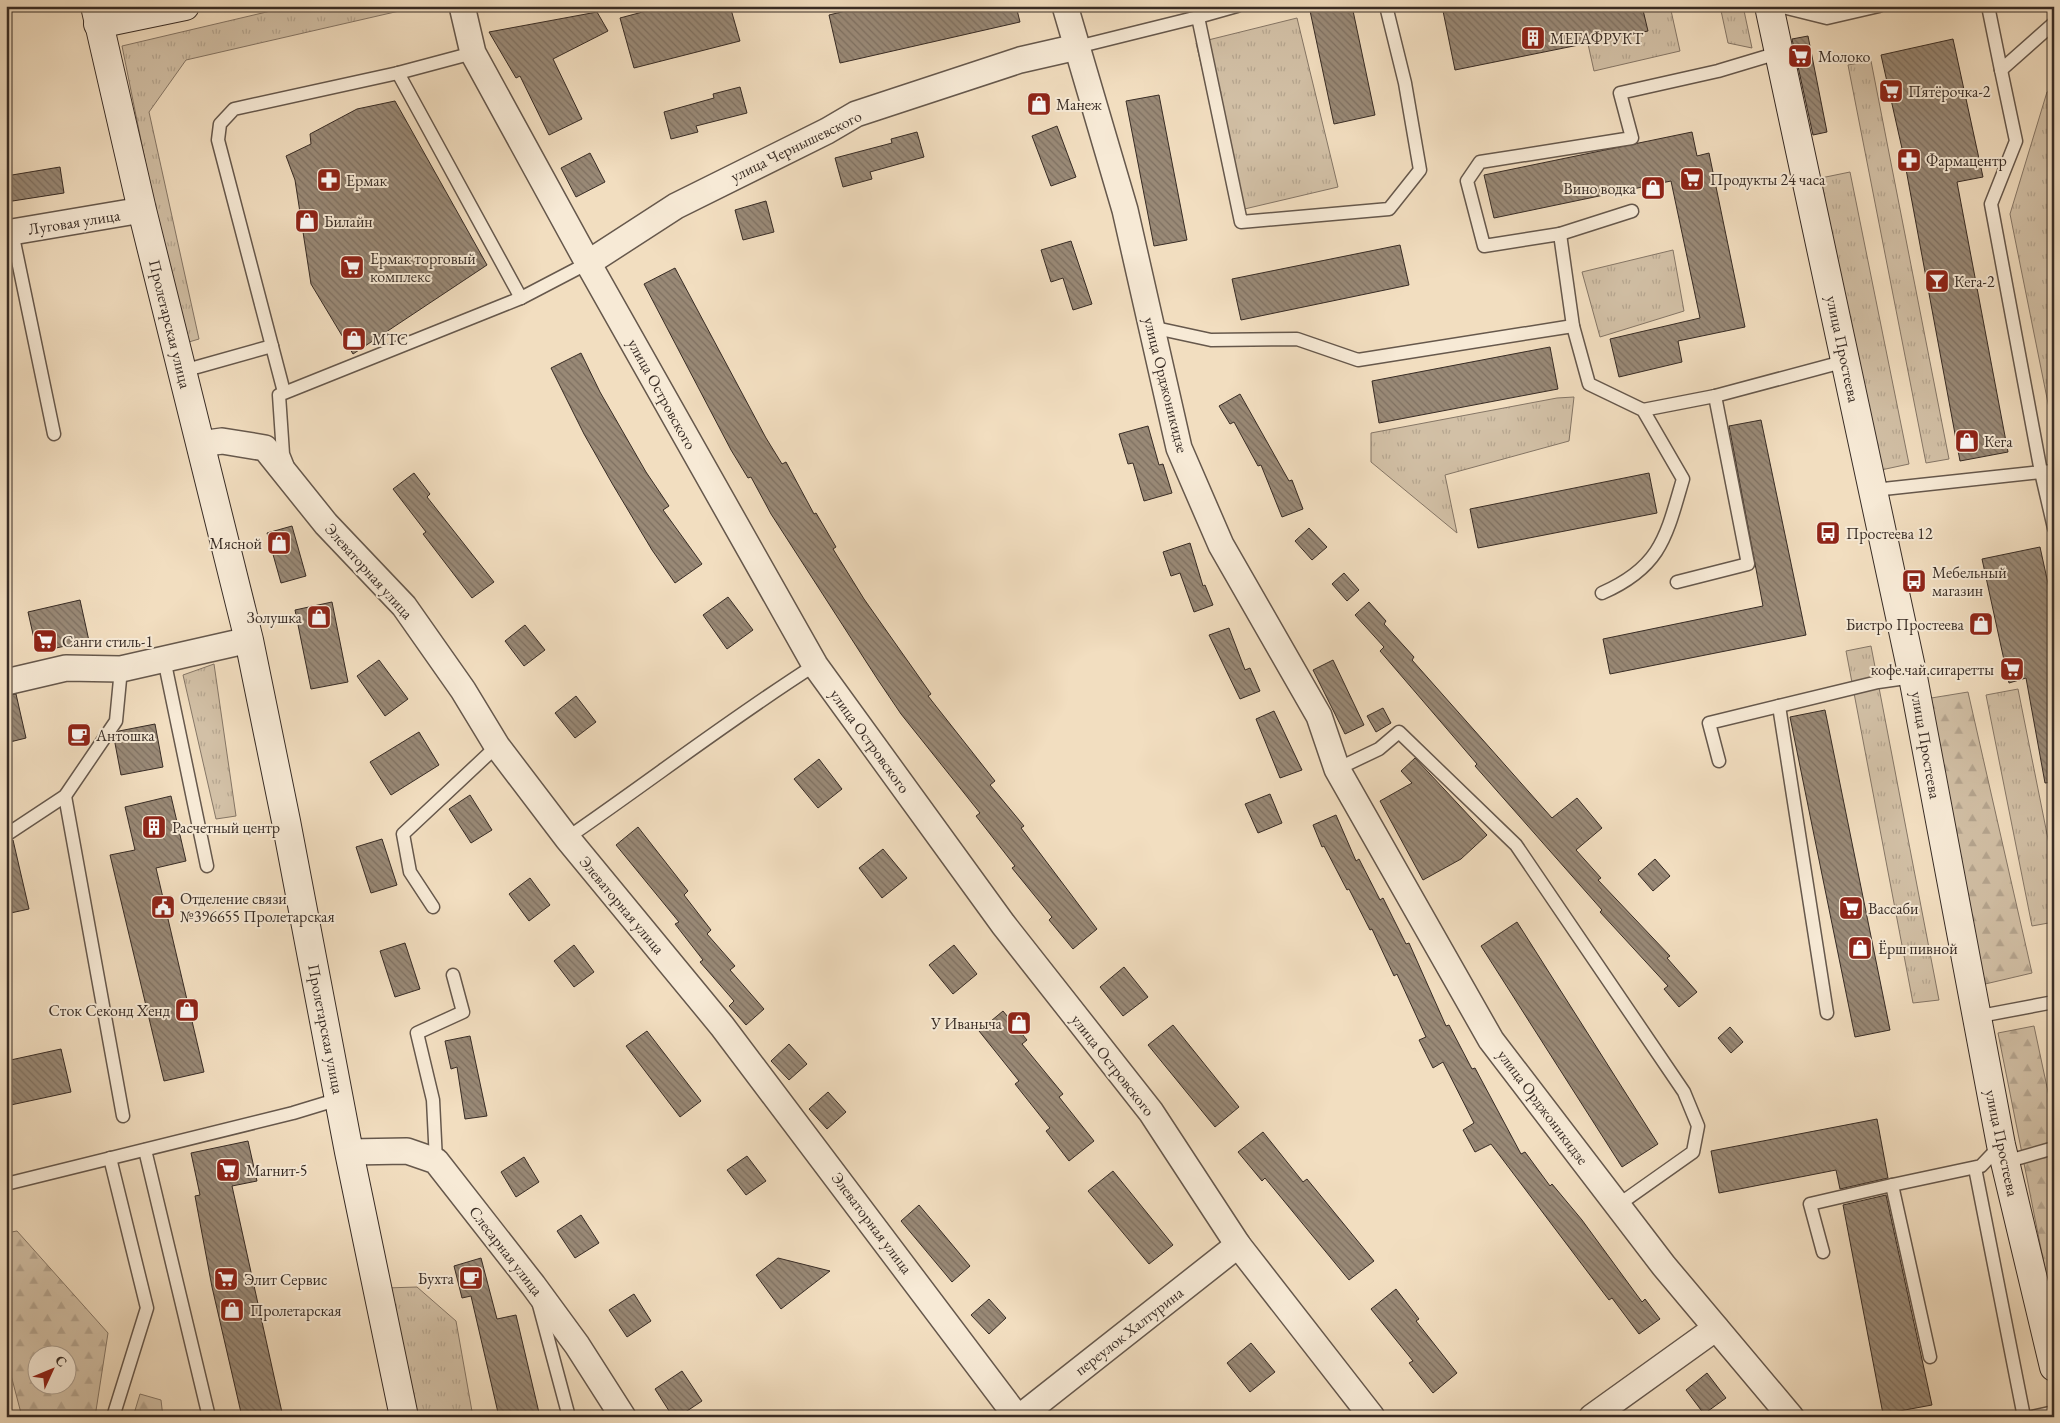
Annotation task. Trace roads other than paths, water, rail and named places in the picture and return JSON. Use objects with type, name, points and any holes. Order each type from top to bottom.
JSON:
[{"type":"street","points":[[97,15],[185,6]]},
{"type":"street","name":"улица Островского","points":[[462,6],[473,53],[588,263],[815,666],[1003,924],[1151,1112],[1238,1245],[1372,1417]]},
{"type":"street","name":"улица Орджоникидзе","points":[[1065,6],[1125,210],[1179,448],[1221,545],[1319,716],[1337,769],[1491,1040],[1618,1205],[1716,1328],[1792,1417]]},
{"type":"street","name":"улица Простеева","points":[[1769,6],[1914,677],[2003,1154],[2054,1368]]},
{"type":"street","name":"Пролетарская улица","points":[[97,15],[142,210],[249,640],[286,821],[349,1152],[404,1417]]},
{"type":"street","name":"улица Чернышевского","points":[[588,263],[676,206],[827,131],[856,114],[1020,60],[1077,47]]},
{"type":"street","name":"Луговая улица","points":[[9,233],[142,210]]},
{"type":"street","name":"Элеваторная улица","points":[[200,444],[222,441],[265,448],[293,480],[326,524],[404,606],[463,690],[497,746],[566,838],[722,1026],[1018,1417]]},
{"type":"street","points":[[6,682],[66,668],[121,669],[249,640]]},
{"type":"street","points":[[349,1152],[407,1151],[436,1161]]},
{"type":"street","name":"Слесарная улица","points":[[436,1161],[533,1285],[577,1345],[623,1417]]},
{"type":"street","name":"переулок Халтурина","points":[[1018,1417],[1238,1245]]},
{"type":"street","points":[[1592,1417],[1716,1328]]},
{"type":"lane","points":[[1077,47],[1237,6]]},
{"type":"lane","points":[[1198,17],[1241,222],[1389,209],[1420,170],[1404,83],[1386,6]]},
{"type":"lane","points":[[1780,6],[1826,18],[1879,6]]},
{"type":"lane","points":[[1988,6],[2016,141],[1991,204],[2047,471],[2054,528]]},
{"type":"lane","points":[[2001,70],[2054,23]]},
{"type":"lane","points":[[284,392],[218,140],[220,124],[234,109],[398,74],[473,53]]},
{"type":"lane","points":[[1632,211],[1560,234],[1484,246],[1467,181],[1480,162],[1632,138],[1620,93],[1718,71],[1778,54]]},
{"type":"lane","points":[[398,74],[521,298]]},
{"type":"lane","points":[[9,233],[54,434]]},
{"type":"lane","points":[[1560,234],[1573,326],[1589,384],[1643,410],[1683,480],[1666,538],[1647,565],[1622,584],[1602,593]]},
{"type":"lane","points":[[293,480],[283,454],[279,394],[521,298],[588,263]]},
{"type":"lane","points":[[1151,327],[1211,340],[1297,339],[1358,360],[1573,326]]},
{"type":"lane","points":[[183,372],[272,346]]},
{"type":"lane","points":[[1643,410],[1715,396],[1846,361]]},
{"type":"lane","points":[[1677,582],[1748,564],[1715,396]]},
{"type":"lane","points":[[1874,490],[2047,471]]},
{"type":"lane","points":[[164,658],[207,866]]},
{"type":"lane","points":[[566,838],[654,778],[768,695],[815,666]]},
{"type":"lane","points":[[6,835],[65,796],[116,721],[121,669]]},
{"type":"lane","points":[[1719,761],[1710,723],[1878,682],[1914,677]]},
{"type":"lane","points":[[1778,706],[1827,1013]]},
{"type":"lane","points":[[1337,769],[1379,749],[1400,732],[1516,845],[1684,1092],[1698,1126],[1693,1152],[1618,1205]]},
{"type":"lane","points":[[433,907],[410,872],[403,834],[497,746]]},
{"type":"lane","points":[[65,796],[123,1116]]},
{"type":"lane","points":[[436,1161],[433,1100],[417,1033],[463,1012],[453,976]]},
{"type":"lane","points":[[1976,1016],[2054,1002]]},
{"type":"lane","points":[[6,1184],[339,1099]]},
{"type":"lane","points":[[1823,1252],[1810,1204],[1975,1168],[2003,1154],[2054,1148]]},
{"type":"lane","points":[[145,1150],[209,1417]]},
{"type":"lane","points":[[110,1158],[147,1308],[113,1417]]},
{"type":"lane","points":[[1975,1168],[2024,1417]]},
{"type":"lane","points":[[1892,1185],[1930,1357]]},
{"type":"lane","points":[[533,1285],[569,1417]]},
{"type":"lane","points":[[2032,1417],[2054,1412]]},
{"type":"place","name":"МЕГАФРУКТ","points":[[1533,38]]},
{"type":"place","name":"Молоко","points":[[1800,56]]},
{"type":"place","name":"Пятёрочка-2","points":[[1891,91]]},
{"type":"place","name":"Манеж","points":[[1039,104]]},
{"type":"place","name":"Фармацентр","points":[[1909,160]]},
{"type":"place","name":"Продукты 24 часа","points":[[1692,179]]},
{"type":"place","name":"Ермак","points":[[329,180]]},
{"type":"place","name":"Вино водка","points":[[1653,188]]},
{"type":"place","name":"Билайн","points":[[307,221]]},
{"type":"place","name":"Ермак торговый комплекс","points":[[352,267]]},
{"type":"place","name":"Кега-2","points":[[1937,281]]},
{"type":"place","name":"МТС","points":[[354,339]]},
{"type":"place","name":"Кега","points":[[1967,441]]},
{"type":"place","name":"Простеева 12","points":[[1828,533]]},
{"type":"place","name":"Мясной","points":[[279,543]]},
{"type":"place","name":"Мебельный магазин","points":[[1914,581]]},
{"type":"place","name":"Золушка","points":[[319,617]]},
{"type":"place","name":"Бистро Простеева","points":[[1981,624]]},
{"type":"place","name":"Санги стиль-1","points":[[45,641]]},
{"type":"place","name":"кофе.чай.сигаретты","points":[[2012,669]]},
{"type":"place","name":"Антошка","points":[[79,735]]},
{"type":"place","name":"Расчетный центр","points":[[154,827]]},
{"type":"place","name":"Отделение связи №396655 Пролетарская","points":[[163,907]]},
{"type":"place","name":"Вассаби","points":[[1851,908]]},
{"type":"place","name":"Ёрш пивной","points":[[1860,948]]},
{"type":"place","name":"Сток Секонд Хенд","points":[[187,1010]]},
{"type":"place","name":"У Иваныча","points":[[1019,1023]]},
{"type":"place","name":"Магнит-5","points":[[228,1170]]},
{"type":"place","name":"Бухта","points":[[471,1278]]},
{"type":"place","name":"Элит Сервис","points":[[226,1279]]},
{"type":"place","name":"Пролетарская","points":[[232,1310]]}]
